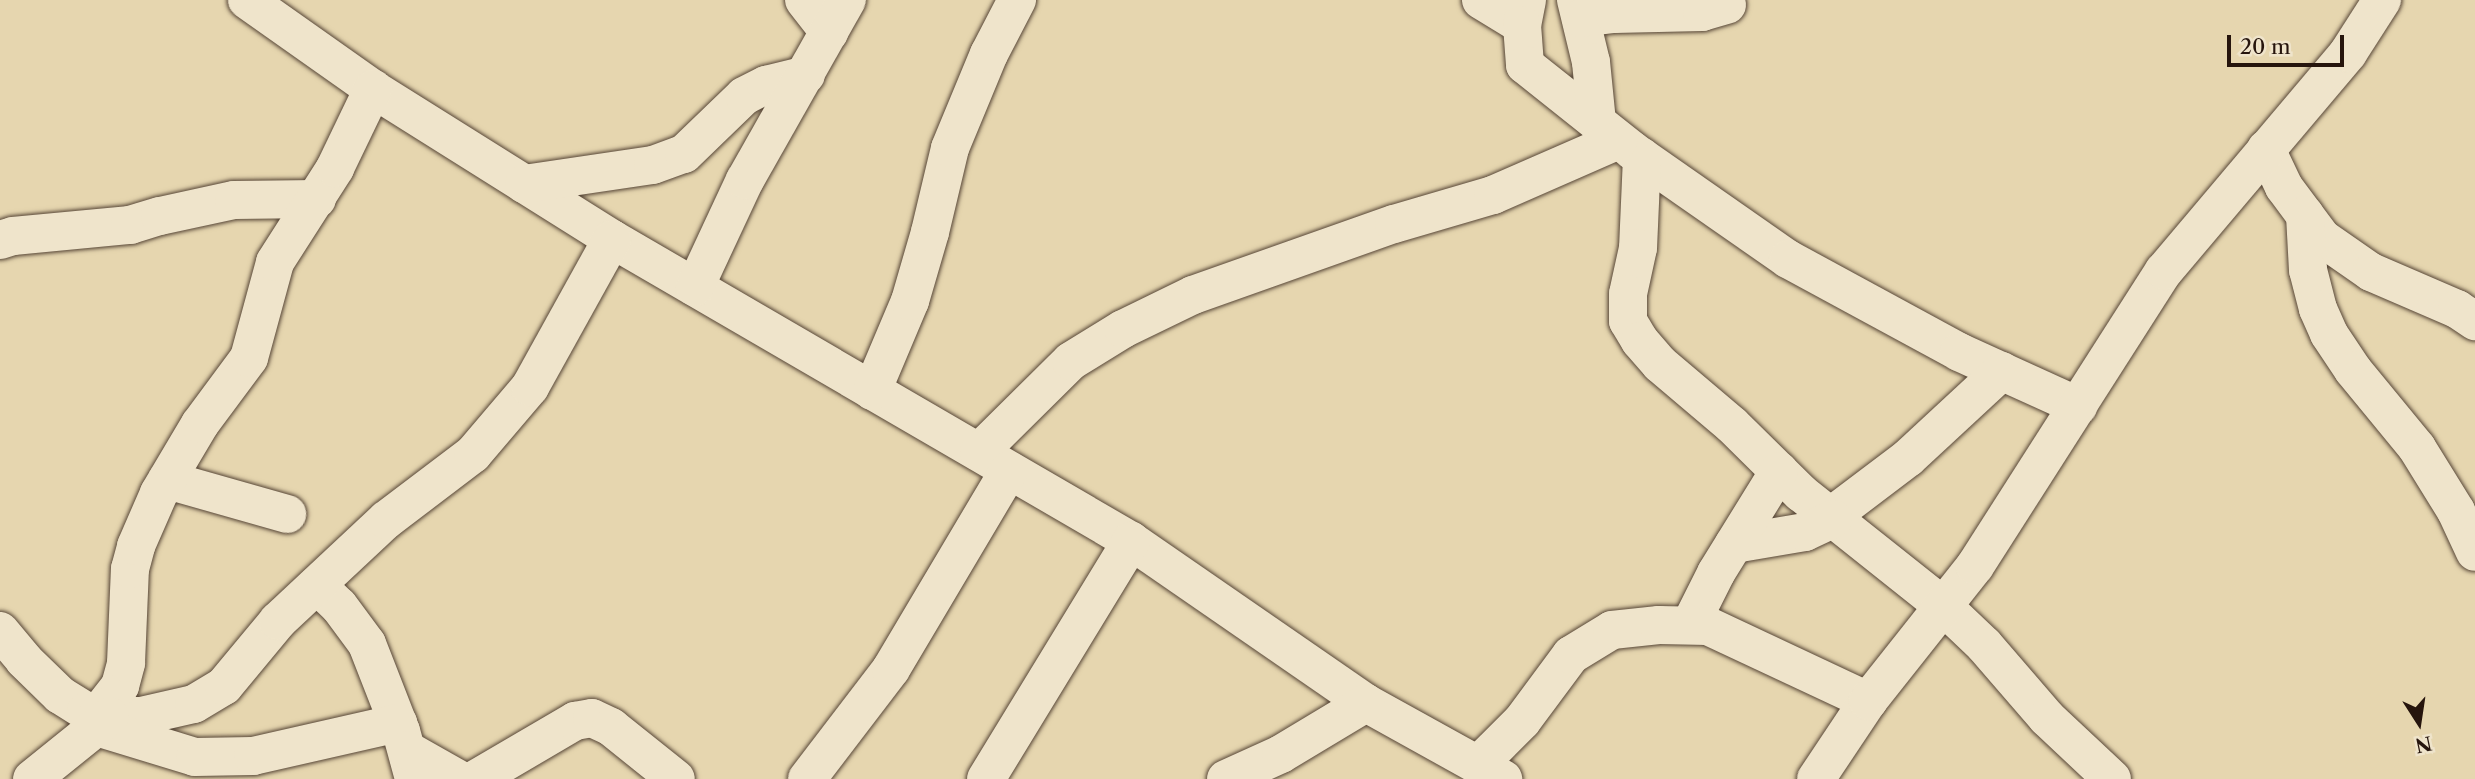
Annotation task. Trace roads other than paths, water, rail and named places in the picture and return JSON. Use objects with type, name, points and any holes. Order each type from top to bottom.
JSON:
[{"type":"street","points":[[247,0],[373,89],[612,239],[1131,541],[1366,703],[1490,772],[1522,721],[1571,655],[1612,629],[1708,626],[1868,701]]},
{"type":"street","points":[[695,287],[745,180],[838,16],[804,0]]},
{"type":"street","points":[[872,390],[910,301],[950,148],[989,54],[1017,0]]},
{"type":"street","points":[[1481,0],[1525,12],[1525,65],[1619,140],[1788,259],[1959,352],[2078,407]]},
{"type":"street","points":[[1816,779],[1868,701],[1975,566],[2164,271],[2348,53],[2382,0]]},
{"type":"street","points":[[1727,5],[1702,12],[1683,6],[1614,14],[1578,9],[1591,62],[1619,140],[1638,248],[1628,295],[1628,321],[1660,363],[1732,425],[1779,471],[1832,518],[1943,606],[1984,645],[2047,718],[2109,777]]},
{"type":"street","points":[[524,184],[653,165],[684,154],[744,96],[766,85],[806,75]]},
{"type":"street","points":[[32,779],[102,719],[120,686],[126,663],[130,569],[136,546],[167,480],[200,424],[249,358],[275,262],[317,199],[373,89]]},
{"type":"street","points":[[807,779],[891,669],[994,461],[1071,361],[1123,329],[1193,295],[1394,224],[1493,195],[1619,140]]},
{"type":"street","points":[[2266,149],[2284,187],[2322,238],[2371,272],[2456,309],[2475,321]]},
{"type":"street","points":[[0,240],[13,236],[130,225],[234,200],[317,199]]},
{"type":"street","points":[[2305,215],[2308,270],[2318,309],[2329,334],[2353,370],[2417,448],[2456,511],[2475,552]]},
{"type":"street","points":[[102,719],[141,716],[194,704],[213,694],[224,686],[278,621],[386,520],[473,454],[522,396],[612,239]]},
{"type":"street","points":[[1734,544],[1805,533],[1832,518],[1908,458],[2002,371]]},
{"type":"street","points":[[1690,625],[1734,544],[1779,471]]},
{"type":"street","points":[[167,480],[287,514]]},
{"type":"street","points":[[986,779],[1131,541]]},
{"type":"street","points":[[317,585],[339,606],[367,644],[406,751]]},
{"type":"street","points":[[0,631],[24,660],[60,695],[188,767],[255,766],[406,751],[458,779]]},
{"type":"street","points":[[188,767],[213,694]]},
{"type":"street","points":[[1226,779],[1281,754],[1366,703]]},
{"type":"street","points":[[476,779],[575,721],[592,718],[611,727],[676,779]]}]
